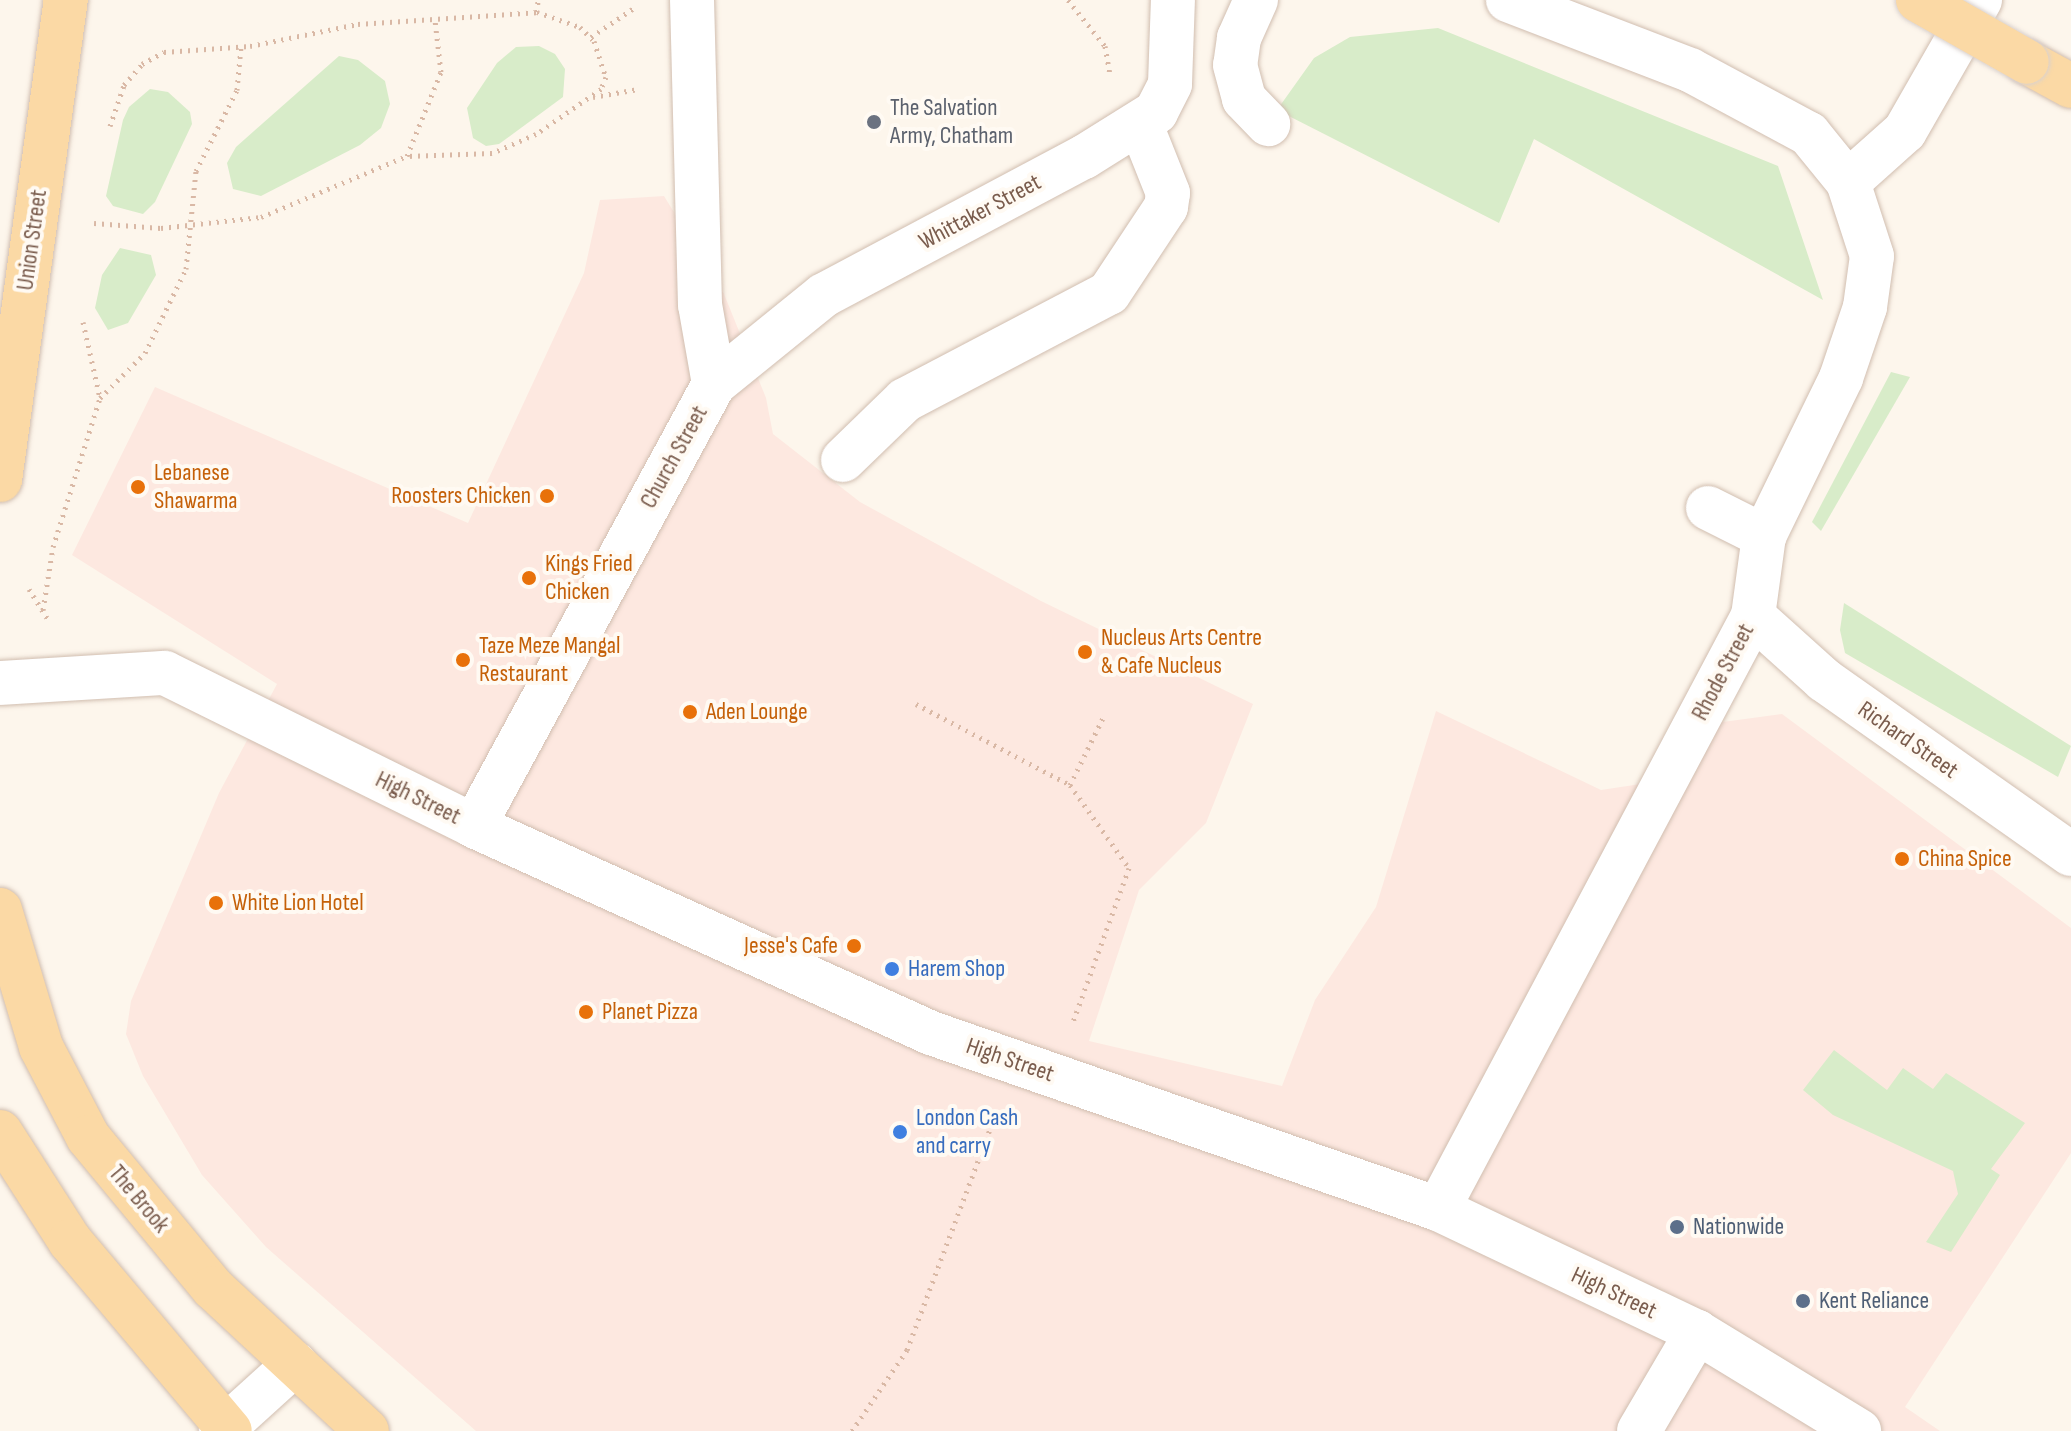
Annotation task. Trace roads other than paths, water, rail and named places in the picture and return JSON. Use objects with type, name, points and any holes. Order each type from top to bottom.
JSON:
[{"type":"main road","name":"Union Street","points":[[0,480],[66,0]]},
{"type":"main road","points":[[1918,0],[2071,86]]},
{"type":"main road","name":"The Brook","points":[[0,910],[41,1047],[88,1137],[213,1288],[361,1429]]},
{"type":"main road","points":[[0,1132],[70,1241],[226,1430]]},
{"type":"street","name":"Church Street","points":[[474,826],[714,384],[699,291],[692,0]]},
{"type":"street","name":"Whittaker Street","points":[[714,384],[824,295],[1141,125],[1169,89],[1173,0]]},
{"type":"street","points":[[1256,0],[1239,38],[1235,65],[1244,99],[1268,124]]},
{"type":"street","name":"Rhode Street","points":[[1438,1209],[1753,616],[1764,536],[1841,378],[1865,307],[1872,256],[1848,182],[1823,146],[1766,109],[1620,39],[1508,0]]},
{"type":"street","points":[[1848,182],[1905,131],[1980,0]]},
{"type":"street","points":[[843,460],[905,400],[1109,293],[1166,207],[1165,183],[1141,125]]},
{"type":"street","points":[[1708,508],[1764,536]]},
{"type":"street","name":"Richard Street","points":[[1753,616],[1824,680],[2071,854]]},
{"type":"street","name":"High Street","points":[[0,683],[165,673],[474,826],[931,1033],[1438,1209],[1697,1332],[1859,1431]]},
{"type":"street","points":[[1639,1431],[1697,1332]]},
{"type":"street","points":[[226,1430],[295,1364]]},
{"type":"place","name":"The Salvation Army, Chatham","points":[[874,122]]},
{"type":"place","name":"Lebanese Shawarma","points":[[138,487]]},
{"type":"place","name":"Roosters Chicken","points":[[547,496]]},
{"type":"place","name":"Kings Fried Chicken","points":[[529,578]]},
{"type":"place","name":"Nucleus Arts Centre & Cafe Nucleus","points":[[1085,652]]},
{"type":"place","name":"Taze Meze Mangal Restaurant","points":[[463,660]]},
{"type":"place","name":"Aden Lounge","points":[[690,712]]},
{"type":"place","name":"China Spice","points":[[1902,859]]},
{"type":"place","name":"White Lion Hotel","points":[[216,903]]},
{"type":"place","name":"Jesse's Cafe","points":[[854,946]]},
{"type":"place","name":"Harem Shop","points":[[892,969]]},
{"type":"place","name":"Planet Pizza","points":[[586,1012]]},
{"type":"place","name":"London Cash and carry","points":[[900,1132]]},
{"type":"place","name":"Nationwide","points":[[1677,1227]]},
{"type":"place","name":"Kent Reliance","points":[[1803,1301]]}]
